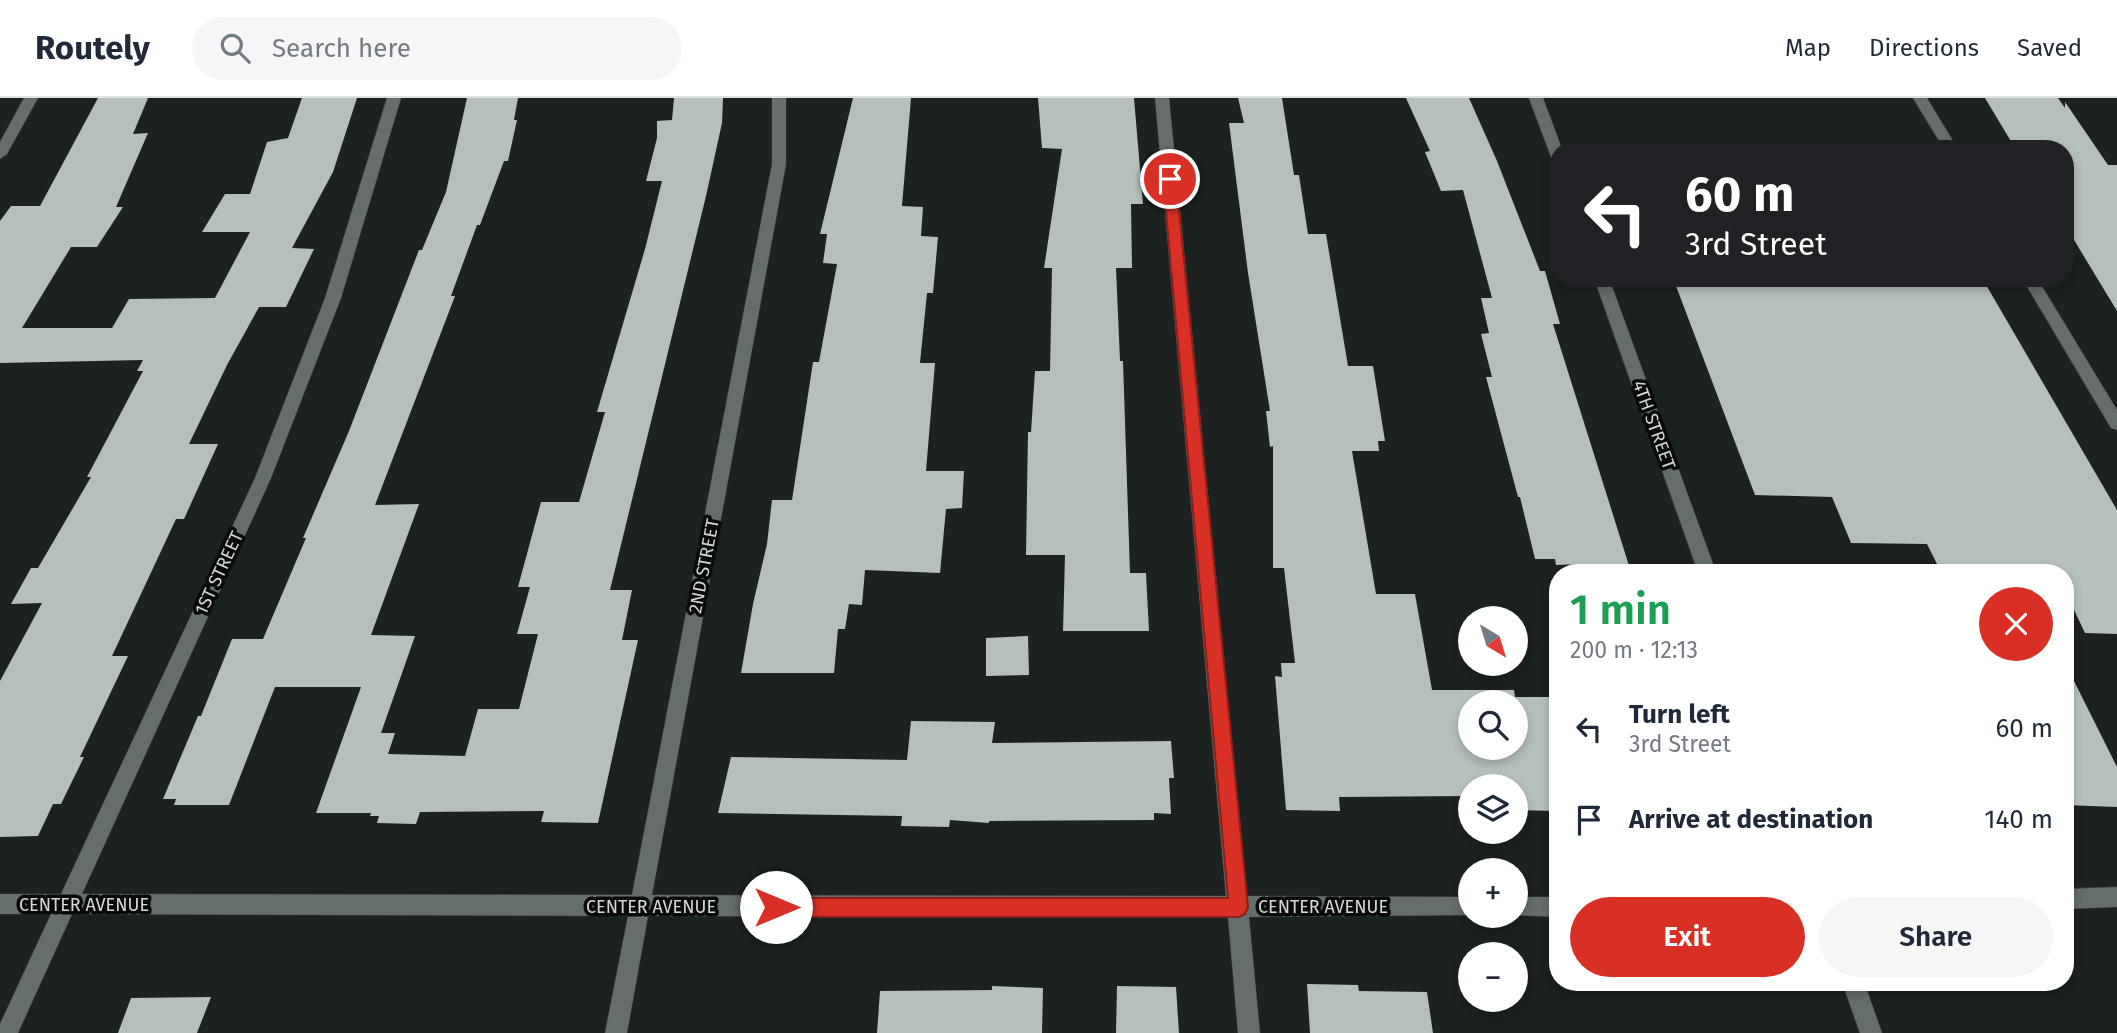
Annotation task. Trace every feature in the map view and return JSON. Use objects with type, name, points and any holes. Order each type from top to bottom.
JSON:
[{"type":"street","points":[[0,154],[31,98]]},
{"type":"street","name":"1ST STREET","points":[[7,1033],[263,478],[333,298],[394,98]]},
{"type":"street","name":"2ND STREET","points":[[616,1033],[779,164],[779,98]]},
{"type":"street","points":[[1162,98],[1249,1033]]},
{"type":"street","points":[[1536,98],[1551,140]]},
{"type":"street","points":[[1920,98],[1946,140]]},
{"type":"street","name":"4TH STREET","points":[[1604,287],[1704,564]]},
{"type":"street","points":[[2034,287],[2117,424]]},
{"type":"street","points":[[2074,899],[2117,897]]},
{"type":"street","name":"CENTER AVENUE","points":[[0,904],[1458,907]]},
{"type":"street","points":[[1528,907],[1549,907]]},
{"type":"street","points":[[1856,991],[1871,1033]]},
{"type":"building","points":[[98,98],[148,98],[133,134],[148,133],[116,207],[123,207],[97,247],[71,247],[22,328],[112,328],[129,299],[215,298],[250,232],[202,232],[225,194],[250,194],[267,142],[288,138],[302,98],[357,98],[333,172],[292,248],[314,249],[286,307],[259,307],[227,365],[189,444],[218,444],[184,519],[176,519],[112,656],[128,656],[80,757],[84,757],[61,804],[53,804],[38,836],[0,837],[0,681],[42,603],[11,604],[31,568],[38,568],[91,477],[87,477],[143,371],[137,371],[143,360],[0,363],[0,221],[11,206],[40,206]]},
{"type":"building","points":[[467,98],[518,98],[514,120],[517,120],[508,161],[504,161],[480,225],[477,225],[451,296],[455,296],[375,505],[419,504],[371,635],[415,636],[381,733],[395,733],[388,754],[465,756],[478,709],[519,709],[538,634],[517,634],[530,587],[518,587],[541,502],[579,502],[605,412],[597,412],[662,181],[646,181],[657,138],[657,121],[672,120],[674,98],[723,98],[722,123],[706,196],[610,590],[632,590],[622,640],[638,640],[598,823],[541,822],[544,811],[420,812],[416,824],[377,823],[379,816],[370,816],[371,813],[316,813],[361,687],[275,687],[229,805],[174,805],[176,799],[163,799],[232,639],[263,639],[306,538],[303,538],[349,431],[419,250],[422,250],[446,192]]},
{"type":"building","points":[[853,98],[911,98],[902,206],[923,207],[921,236],[938,237],[933,293],[927,293],[920,363],[935,363],[926,471],[964,471],[962,508],[946,509],[940,573],[865,570],[862,605],[849,604],[845,629],[838,629],[834,673],[741,673],[767,544],[772,500],[792,500],[813,362],[819,362],[837,264],[823,263],[827,234],[820,234]]},
{"type":"building","points":[[1038,98],[1134,98],[1143,204],[1131,204],[1132,268],[1116,268],[1120,361],[1123,361],[1130,573],[1146,573],[1149,631],[1063,631],[1065,555],[1026,555],[1028,432],[1031,432],[1035,371],[1050,371],[1052,268],[1044,268],[1062,149],[1042,148]]},
{"type":"building","points":[[1238,98],[1282,98],[1294,175],[1299,175],[1308,234],[1326,234],[1348,366],[1373,366],[1385,441],[1378,441],[1379,451],[1352,451],[1376,594],[1415,594],[1432,690],[1458,690],[1458,760],[1528,760],[1528,697],[1549,697],[1549,811],[1528,810],[1528,774],[1458,774],[1458,796],[1339,797],[1340,811],[1286,810],[1275,676],[1282,677],[1281,663],[1295,663],[1284,568],[1273,568],[1273,446],[1270,447],[1266,411],[1270,411],[1248,273],[1229,123],[1244,123]]},
{"type":"building","points":[[1406,98],[1469,98],[1540,271],[1545,271],[1560,324],[1553,324],[1628,564],[1556,564],[1555,559],[1535,559],[1486,377],[1492,377],[1481,334],[1489,333],[1481,298],[1492,298],[1463,190],[1441,191],[1425,152],[1430,151]]},
{"type":"building","points":[[1985,98],[2058,98],[2065,108],[2065,102],[2108,165],[2117,165],[2117,311],[2074,240],[2074,140],[2010,140]]},
{"type":"building","points":[[1676,287],[1987,287],[2117,510],[2117,634],[2085,633],[2074,610],[2074,564],[1937,564],[1927,544],[1851,543],[1832,497],[1755,495]]},
{"type":"building","points":[[1028,636],[1029,675],[986,676],[986,638]]},
{"type":"building","points":[[2074,681],[2117,767],[2117,807],[2074,805]]},
{"type":"building","points":[[911,721],[995,722],[992,743],[1171,741],[1174,778],[1169,778],[1171,814],[1154,813],[1154,820],[989,823],[950,820],[949,827],[901,826],[902,816],[718,813],[731,757],[907,760]]},
{"type":"building","points":[[1307,984],[1358,985],[1359,991],[1427,992],[1433,1033],[1310,1033]]},
{"type":"building","points":[[992,986],[1043,988],[1042,1033],[877,1033],[880,991],[992,990]]},
{"type":"building","points":[[1117,986],[1176,987],[1179,1033],[1116,1033]]},
{"type":"building","points":[[211,997],[197,1033],[118,1033],[131,998]]},
{"type":"route","points":[[776,907],[1239,907],[1170,179]]}]
